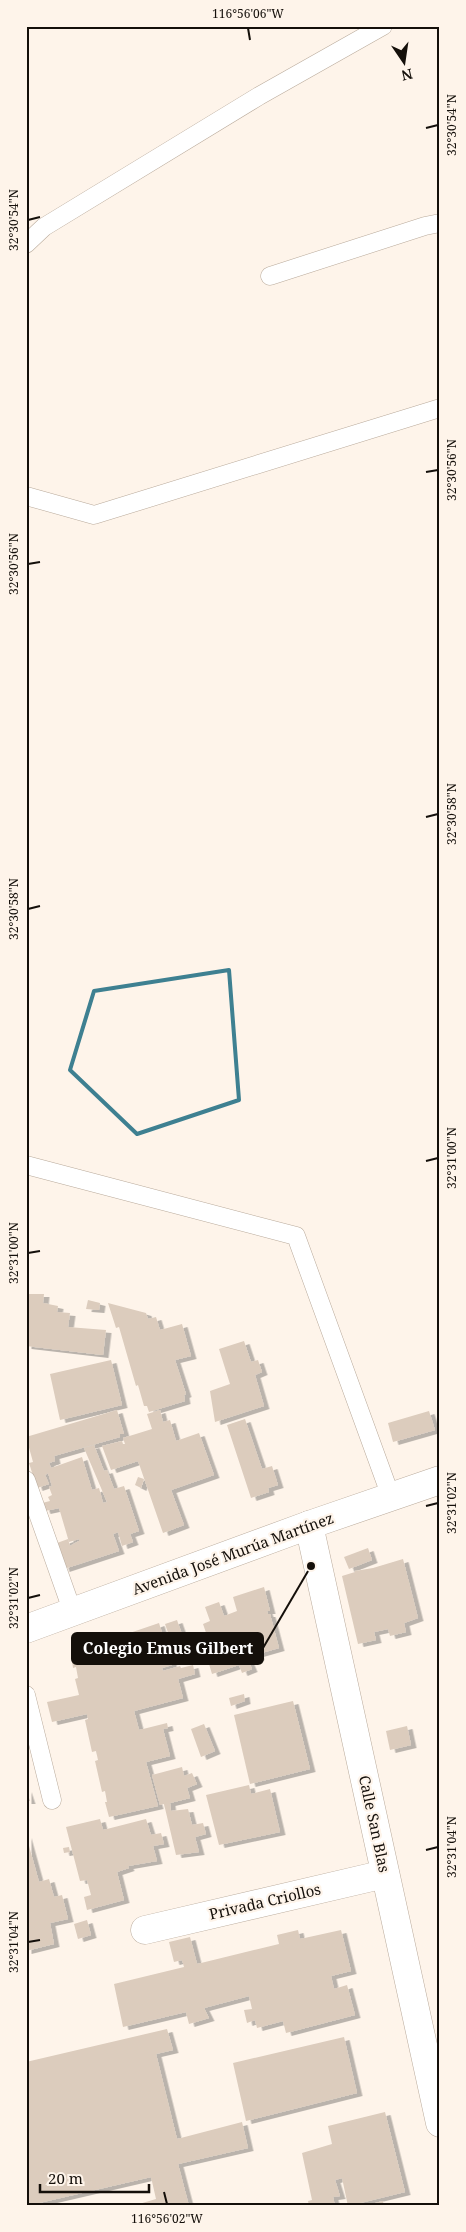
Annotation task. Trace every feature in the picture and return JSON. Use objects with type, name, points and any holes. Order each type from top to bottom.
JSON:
[{"type":"street","name":"Avenida José Murúa Martínez","points":[[26,1629],[309,1525],[440,1480]]},
{"type":"street","name":"Calle San Blas","points":[[309,1525],[440,2123]]},
{"type":"street","name":"Privada Criollos","points":[[145,1930],[385,1874]]},
{"type":"lane","points":[[26,244],[44,227],[60,217],[259,96],[383,26]]},
{"type":"lane","points":[[270,276],[416,228],[440,223]]},
{"type":"lane","points":[[26,496],[94,514],[440,408]]},
{"type":"lane","points":[[26,1165],[296,1236],[391,1497]]},
{"type":"lane","points":[[26,1480],[73,1613]]},
{"type":"lane","points":[[26,1695],[52,1800]]},
{"type":"highlighted area","points":[[229,970],[239,1100],[137,1134],[70,1070],[94,991]]},
{"type":"building","points":[[26,1294],[44,1294],[43,1303],[58,1306],[57,1312],[70,1313],[68,1327],[106,1330],[103,1355],[26,1346]]},
{"type":"building","points":[[88,1300],[100,1303],[99,1310],[86,1309]]},
{"type":"building","points":[[108,1303],[146,1313],[148,1319],[156,1317],[160,1330],[182,1324],[191,1356],[175,1360],[186,1394],[184,1395],[185,1401],[149,1412],[147,1406],[144,1406],[138,1385],[136,1386],[119,1327],[116,1328]]},
{"type":"building","points":[[244,1341],[251,1362],[258,1360],[262,1372],[255,1375],[264,1406],[215,1422],[210,1391],[230,1384],[219,1349]]},
{"type":"building","points":[[111,1360],[122,1405],[60,1420],[50,1374]]},
{"type":"building","points":[[117,1410],[124,1434],[120,1434],[120,1437],[54,1456],[55,1461],[49,1463],[51,1468],[82,1457],[92,1490],[99,1488],[103,1503],[107,1502],[84,1448],[94,1445],[104,1471],[107,1470],[114,1489],[124,1486],[139,1531],[130,1534],[133,1542],[122,1546],[118,1532],[113,1534],[119,1551],[64,1569],[57,1543],[68,1539],[70,1546],[79,1541],[79,1539],[69,1542],[59,1508],[45,1511],[42,1503],[50,1501],[48,1497],[52,1495],[49,1487],[52,1486],[48,1473],[45,1475],[49,1484],[37,1488],[29,1463],[33,1462],[26,1437]]},
{"type":"building","points":[[160,1410],[163,1422],[170,1420],[176,1441],[199,1433],[214,1475],[171,1490],[184,1525],[163,1533],[138,1461],[111,1470],[102,1446],[122,1441],[125,1444],[123,1438],[152,1429],[147,1414]]},
{"type":"building","points":[[429,1411],[435,1430],[393,1442],[388,1423]]},
{"type":"building","points":[[245,1419],[262,1469],[272,1466],[278,1485],[268,1488],[269,1492],[251,1498],[227,1425]]},
{"type":"building","points":[[138,1477],[144,1479],[141,1488],[135,1485]]},
{"type":"building","points":[[368,1548],[372,1560],[349,1569],[344,1557]]},
{"type":"building","points":[[403,1559],[418,1618],[404,1623],[406,1632],[390,1636],[388,1629],[374,1632],[376,1640],[358,1644],[342,1576]]},
{"type":"building","points":[[264,1587],[270,1611],[267,1611],[270,1614],[279,1648],[258,1654],[259,1657],[249,1662],[252,1669],[242,1673],[239,1665],[212,1674],[206,1654],[213,1653],[203,1624],[210,1621],[205,1607],[219,1602],[224,1616],[237,1611],[233,1597]]},
{"type":"building","points":[[177,1620],[188,1652],[176,1656],[165,1624]]},
{"type":"building","points":[[159,1623],[172,1665],[162,1668],[163,1671],[180,1666],[181,1668],[193,1665],[195,1674],[178,1679],[183,1698],[134,1711],[139,1730],[167,1723],[168,1728],[163,1729],[170,1756],[146,1762],[158,1806],[109,1817],[105,1802],[107,1802],[105,1791],[102,1792],[95,1761],[98,1760],[96,1751],[92,1752],[85,1720],[88,1719],[87,1714],[52,1722],[47,1702],[79,1695],[75,1679],[78,1678],[76,1667],[73,1668],[71,1653]]},
{"type":"building","points":[[244,1694],[245,1701],[231,1706],[229,1698]]},
{"type":"building","points":[[293,1701],[310,1769],[250,1784],[234,1715]]},
{"type":"building","points":[[204,1724],[215,1751],[201,1757],[191,1729]]},
{"type":"building","points":[[407,1726],[411,1745],[390,1750],[386,1731]]},
{"type":"building","points":[[182,1767],[184,1776],[192,1773],[197,1784],[187,1788],[190,1798],[170,1803],[171,1811],[188,1809],[192,1825],[203,1823],[206,1834],[195,1837],[199,1852],[176,1855],[164,1804],[160,1805],[152,1775]]},
{"type":"building","points":[[249,1785],[251,1794],[270,1789],[280,1832],[219,1845],[206,1795]]},
{"type":"building","points":[[26,1789],[30,1801],[26,1801]]},
{"type":"building","points":[[100,1819],[103,1830],[146,1819],[151,1835],[161,1833],[164,1844],[153,1846],[157,1861],[128,1866],[129,1868],[117,1872],[124,1900],[87,1910],[84,1897],[91,1895],[87,1880],[80,1881],[66,1827]]},
{"type":"building","points":[[26,1835],[39,1882],[49,1879],[54,1897],[62,1895],[68,1919],[50,1923],[54,1944],[26,1951]]},
{"type":"building","points":[[69,1847],[70,1852],[64,1853],[63,1848]]},
{"type":"building","points":[[87,1920],[91,1935],[78,1939],[74,1924]]},
{"type":"building","points":[[298,1930],[300,1939],[341,1930],[351,1971],[331,1976],[334,1989],[347,1985],[355,2015],[286,2033],[283,2021],[257,2028],[255,2020],[247,2023],[244,2010],[252,2009],[249,1996],[204,2008],[209,2018],[189,2024],[186,2012],[123,2027],[114,1984],[184,1967],[182,1960],[174,1962],[169,1942],[190,1937],[197,1964],[279,1944],[277,1935]]},
{"type":"building","points":[[167,2029],[173,2050],[156,2054],[177,2139],[242,2122],[248,2148],[178,2164],[189,2206],[132,2206],[156,2199],[151,2177],[26,2206],[26,2062]]},
{"type":"building","points":[[344,2037],[357,2093],[246,2121],[233,2063]]},
{"type":"building","points":[[385,2112],[405,2192],[348,2206],[342,2178],[335,2180],[340,2196],[333,2197],[335,2206],[309,2206],[308,2201],[312,2200],[302,2153],[332,2144],[328,2126]]},
{"type":"building","points":[[383,2201],[384,2206],[368,2206],[368,2205]]},
{"type":"place","name":"Colegio Emus Gilbert","points":[[311,1566]]}]
